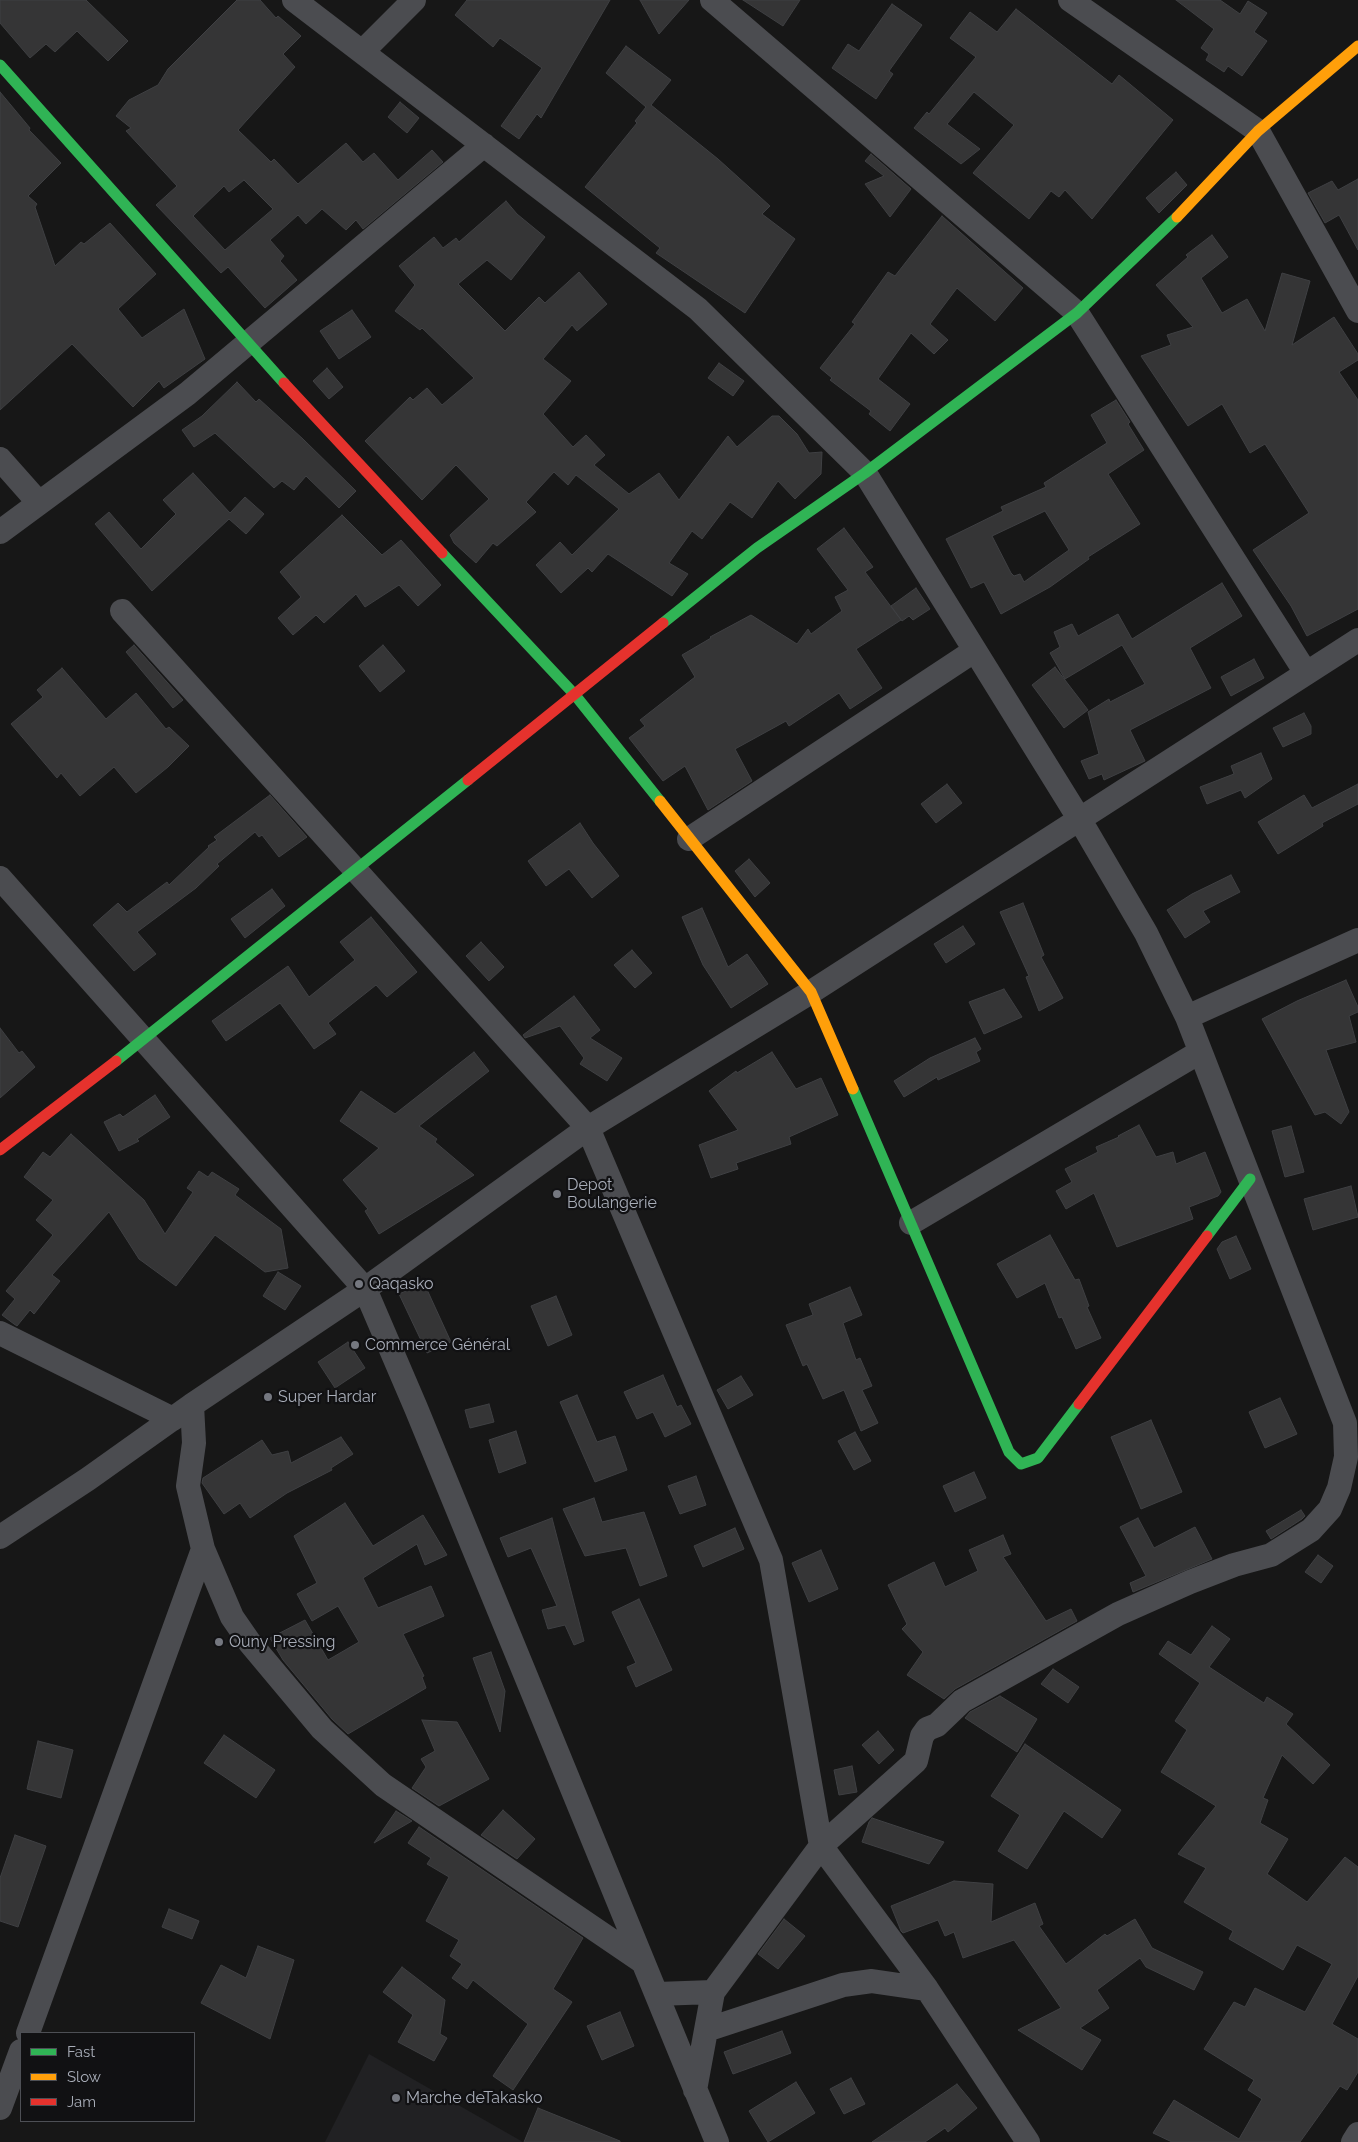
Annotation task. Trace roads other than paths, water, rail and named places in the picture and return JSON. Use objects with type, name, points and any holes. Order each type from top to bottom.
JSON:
[{"type":"street","points":[[294,0],[698,309],[865,473],[1080,820],[1146,933],[1187,1018],[1345,1423],[1346,1457],[1340,1488],[1330,1509],[1311,1530],[1271,1555],[1234,1565],[1118,1614],[962,1701],[937,1725],[927,1729],[922,1736],[916,1760],[820,1846],[713,1992],[695,2090]]},
{"type":"street","points":[[363,51],[414,0]]},
{"type":"street","points":[[712,0],[1077,313],[1306,673]]},
{"type":"street","points":[[1070,0],[1258,131],[1358,311]]},
{"type":"street","points":[[0,1150],[143,1040],[757,548],[865,473],[1077,313],[1195,200],[1258,131],[1358,46]]},
{"type":"street","points":[[0,65],[248,345],[575,695],[811,992],[1009,1452],[1021,1464],[1038,1458],[1250,1179]]},
{"type":"street","points":[[0,532],[187,394],[248,345],[484,145]]},
{"type":"street","points":[[0,459],[39,503]]},
{"type":"street","points":[[122,611],[588,1128],[771,1560],[820,1846],[927,1989],[1028,2142]]},
{"type":"street","points":[[0,1537],[365,1289],[588,1128],[811,992],[1358,640]]},
{"type":"street","points":[[689,838],[974,651]]},
{"type":"street","points":[[0,878],[365,1289],[416,1408],[717,2142]]},
{"type":"street","points":[[1187,1018],[1358,940]]},
{"type":"street","points":[[911,1223],[1200,1052]]},
{"type":"street","points":[[0,1333],[172,1419]]},
{"type":"street","points":[[192,1405],[194,1442],[188,1486],[203,1549],[232,1617],[250,1643],[322,1728],[382,1786],[643,1962]]},
{"type":"street","points":[[28,2032],[203,1549]]},
{"type":"street","points":[[706,2030],[843,1985],[872,1981],[927,1989]]},
{"type":"street","points":[[656,1994],[713,1992]]},
{"type":"street","points":[[0,2108],[20,2054]]},
{"type":"street","points":[[1354,2142],[1358,2134]]},
{"type":"place","name":"Depot Boulangerie","points":[[557,1194]]},
{"type":"place","name":"Qaqasko","points":[[359,1284]]},
{"type":"place","name":"Commerce Général","points":[[355,1345]]},
{"type":"place","name":"Super Hardar","points":[[268,1397]]},
{"type":"place","name":"Ouny Pressing","points":[[219,1642]]},
{"type":"place","name":"Marche deTakasko","points":[[396,2098]]}]
